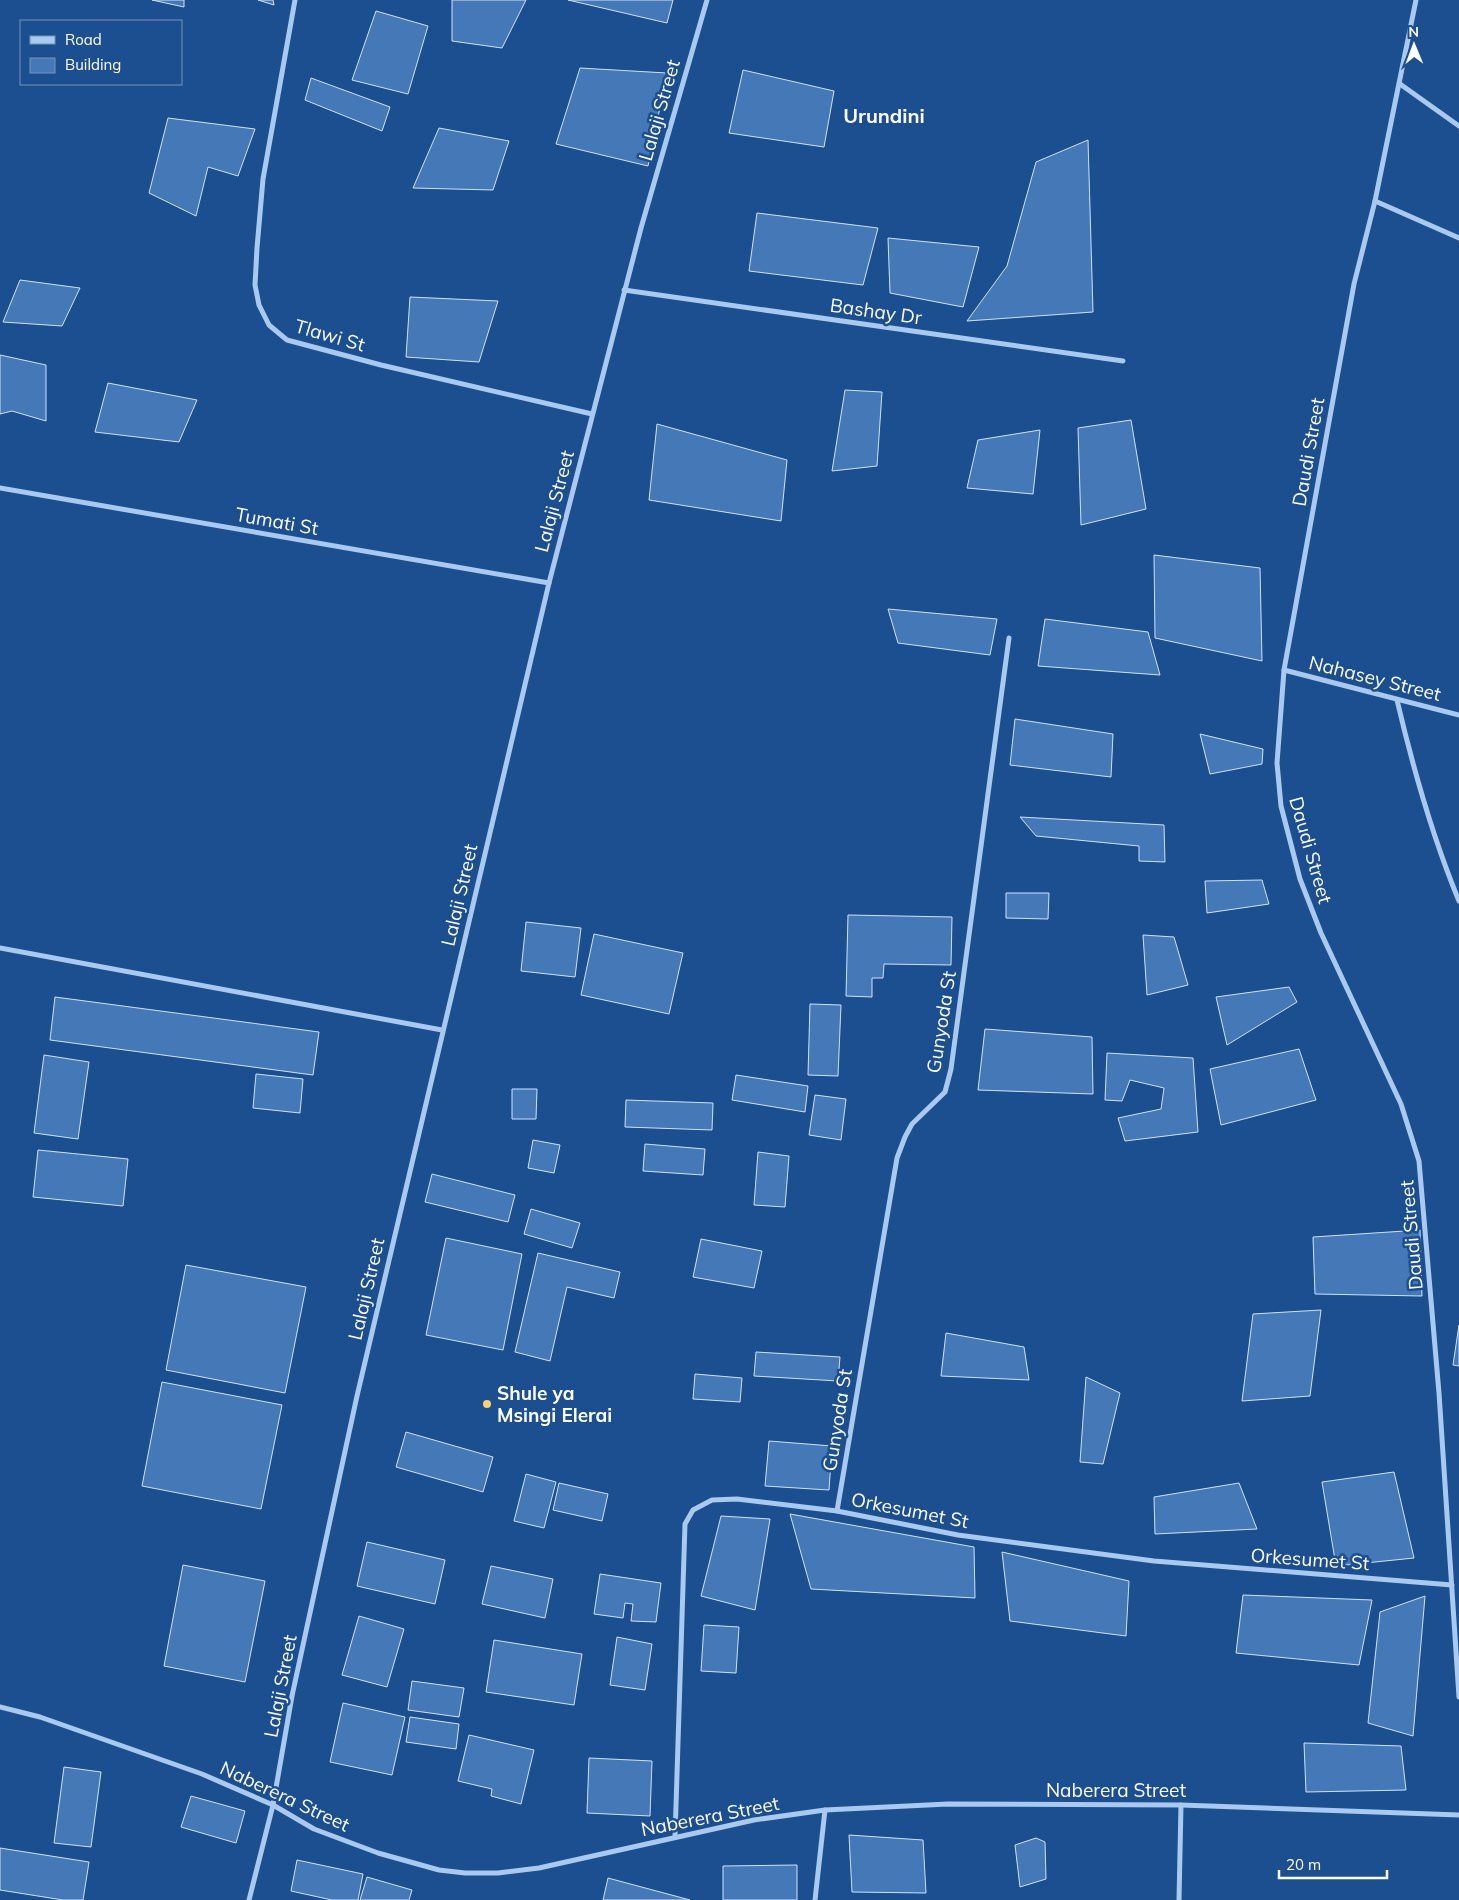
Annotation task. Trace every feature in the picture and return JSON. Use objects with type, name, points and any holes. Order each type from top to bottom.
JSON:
[{"type":"street","name":"Tlawi St","points":[[295,0],[264,179],[255,285],[259,305],[269,325],[287,340],[380,365],[592,414]]},
{"type":"street","name":"Lalaji Street","points":[[250,1900],[273,1805],[292,1696],[352,1416],[549,583],[624,290],[707,0]]},
{"type":"street","name":"Daudi Street","points":[[1416,0],[1376,201],[1354,284],[1284,670],[1277,763],[1285,828],[1320,933],[1401,1104],[1419,1160],[1426,1224],[1459,1697]]},
{"type":"street","points":[[1400,84],[1459,126]]},
{"type":"street","points":[[1376,201],[1459,238]]},
{"type":"street","name":"Bashay Dr","points":[[624,290],[1123,361]]},
{"type":"street","name":"Tumati St","points":[[0,488],[549,583]]},
{"type":"street","name":"Gunyoda St","points":[[837,1511],[897,1158],[912,1124],[945,1092],[951,1069],[1009,638]]},
{"type":"street","name":"Nahasey Street","points":[[1284,670],[1459,715]]},
{"type":"street","points":[[1397,700],[1410,756],[1427,812],[1459,901]]},
{"type":"street","points":[[0,948],[442,1030]]},
{"type":"street","name":"Orkesumet St","points":[[675,1837],[685,1524],[693,1510],[712,1500],[737,1499],[837,1511],[958,1535],[1144,1560],[1452,1584]]},
{"type":"street","name":"Naberera Street","points":[[0,1707],[40,1716],[202,1774],[273,1805],[314,1829],[369,1849],[439,1870],[465,1872],[498,1873],[539,1868],[754,1820],[825,1810],[948,1804],[1180,1805],[1459,1815]]},
{"type":"street","points":[[1179,1900],[1180,1805]]},
{"type":"street","points":[[815,1900],[825,1810]]},
{"type":"building","points":[[152,0],[184,0],[184,7]]},
{"type":"building","points":[[258,0],[273,0],[274,5]]},
{"type":"building","points":[[452,0],[526,0],[502,48],[452,41]]},
{"type":"building","points":[[568,0],[673,0],[667,23]]},
{"type":"building","points":[[376,11],[428,26],[408,94],[352,80]]},
{"type":"building","points":[[580,68],[667,73],[648,166],[556,144]]},
{"type":"building","points":[[743,70],[834,91],[824,147],[729,133]]},
{"type":"building","points":[[311,78],[390,107],[382,131],[305,100]]},
{"type":"building","points":[[168,118],[255,129],[238,176],[208,167],[196,216],[149,193]]},
{"type":"building","points":[[439,128],[509,141],[493,190],[413,188]]},
{"type":"building","points":[[1088,140],[1093,312],[967,321],[1007,266],[1036,162]]},
{"type":"building","points":[[757,213],[878,228],[863,285],[749,271]]},
{"type":"building","points":[[888,238],[979,247],[963,307],[890,293]]},
{"type":"building","points":[[20,280],[80,288],[62,326],[3,322]]},
{"type":"building","points":[[410,297],[498,301],[479,362],[406,357]]},
{"type":"building","points":[[0,355],[46,365],[46,421],[12,411],[0,414]]},
{"type":"building","points":[[108,383],[197,400],[179,442],[95,432]]},
{"type":"building","points":[[845,390],[882,392],[877,466],[832,471]]},
{"type":"building","points":[[1131,420],[1146,509],[1081,525],[1078,428]]},
{"type":"building","points":[[657,424],[787,460],[781,521],[649,500]]},
{"type":"building","points":[[1040,430],[1033,494],[967,488],[978,440]]},
{"type":"building","points":[[1154,555],[1260,568],[1262,661],[1155,638]]},
{"type":"building","points":[[888,609],[997,619],[990,655],[898,643]]},
{"type":"building","points":[[1045,619],[1148,632],[1160,675],[1038,666]]},
{"type":"building","points":[[1015,719],[1113,734],[1111,777],[1010,765]]},
{"type":"building","points":[[1200,734],[1263,749],[1262,764],[1210,774]]},
{"type":"building","points":[[1020,817],[1164,825],[1165,862],[1139,861],[1139,846],[1036,836]]},
{"type":"building","points":[[1262,880],[1269,904],[1207,913],[1205,881]]},
{"type":"building","points":[[1006,893],[1049,893],[1048,919],[1006,918]]},
{"type":"building","points":[[848,915],[952,917],[951,965],[884,964],[883,978],[872,978],[872,997],[846,996]]},
{"type":"building","points":[[526,922],[581,928],[575,977],[521,971]]},
{"type":"building","points":[[594,934],[683,953],[669,1014],[581,995]]},
{"type":"building","points":[[1143,935],[1174,937],[1188,985],[1147,995]]},
{"type":"building","points":[[1289,987],[1297,1002],[1227,1045],[1216,997]]},
{"type":"building","points":[[55,997],[319,1032],[313,1075],[50,1040]]},
{"type":"building","points":[[810,1004],[841,1005],[838,1076],[808,1075]]},
{"type":"building","points":[[985,1029],[1092,1037],[1093,1094],[978,1090]]},
{"type":"building","points":[[1299,1049],[1316,1100],[1221,1125],[1210,1069]]},
{"type":"building","points":[[1107,1053],[1193,1058],[1198,1132],[1125,1141],[1118,1118],[1161,1109],[1164,1088],[1130,1080],[1122,1101],[1105,1100]]},
{"type":"building","points":[[44,1055],[89,1062],[78,1139],[34,1133]]},
{"type":"building","points":[[256,1074],[303,1079],[300,1113],[253,1108]]},
{"type":"building","points":[[736,1075],[808,1086],[805,1112],[732,1100]]},
{"type":"building","points":[[512,1089],[537,1089],[536,1119],[512,1119]]},
{"type":"building","points":[[815,1095],[846,1099],[841,1140],[809,1135]]},
{"type":"building","points":[[626,1100],[713,1103],[712,1130],[625,1127]]},
{"type":"building","points":[[533,1140],[560,1145],[554,1173],[528,1168]]},
{"type":"building","points":[[645,1144],[705,1149],[703,1175],[643,1171]]},
{"type":"building","points":[[38,1150],[128,1159],[123,1206],[33,1197]]},
{"type":"building","points":[[758,1152],[789,1156],[785,1207],[754,1205]]},
{"type":"building","points":[[432,1174],[515,1195],[508,1222],[425,1202]]},
{"type":"building","points":[[531,1209],[580,1223],[572,1248],[524,1234]]},
{"type":"building","points":[[1420,1230],[1422,1296],[1315,1294],[1313,1237]]},
{"type":"building","points":[[446,1238],[522,1254],[503,1350],[426,1335]]},
{"type":"building","points":[[701,1239],[762,1251],[754,1288],[693,1277]]},
{"type":"building","points":[[538,1253],[620,1272],[614,1298],[567,1287],[550,1361],[515,1352]]},
{"type":"building","points":[[186,1265],[306,1287],[285,1393],[166,1370]]},
{"type":"building","points":[[1321,1310],[1310,1396],[1242,1401],[1253,1314]]},
{"type":"building","points":[[1459,1325],[1459,1366],[1453,1365]]},
{"type":"building","points":[[946,1333],[1024,1347],[1029,1380],[941,1376]]},
{"type":"building","points":[[756,1352],[840,1357],[838,1381],[754,1376]]},
{"type":"building","points":[[695,1374],[742,1378],[740,1402],[693,1399]]},
{"type":"building","points":[[1086,1377],[1120,1393],[1103,1464],[1080,1462]]},
{"type":"building","points":[[162,1382],[282,1405],[261,1509],[142,1486]]},
{"type":"building","points":[[406,1432],[493,1457],[483,1492],[396,1467]]},
{"type":"building","points":[[769,1441],[832,1446],[829,1490],[765,1486]]},
{"type":"building","points":[[1394,1472],[1414,1558],[1336,1566],[1322,1482]]},
{"type":"building","points":[[526,1474],[556,1482],[544,1528],[514,1521]]},
{"type":"building","points":[[559,1483],[608,1494],[602,1521],[553,1510]]},
{"type":"building","points":[[1239,1483],[1257,1529],[1155,1534],[1154,1497]]},
{"type":"building","points":[[790,1514],[974,1547],[975,1598],[811,1589]]},
{"type":"building","points":[[721,1516],[770,1519],[755,1610],[701,1596]]},
{"type":"building","points":[[367,1542],[445,1560],[435,1604],[357,1586]]},
{"type":"building","points":[[1002,1552],[1129,1581],[1126,1636],[1010,1621]]},
{"type":"building","points":[[183,1565],[265,1581],[245,1682],[164,1666]]},
{"type":"building","points":[[491,1566],[553,1579],[545,1618],[482,1604]]},
{"type":"building","points":[[600,1574],[661,1583],[656,1622],[631,1621],[633,1604],[625,1603],[623,1618],[594,1614]]},
{"type":"building","points":[[1243,1595],[1372,1600],[1359,1665],[1236,1653]]},
{"type":"building","points":[[1425,1596],[1413,1736],[1368,1723],[1380,1612]]},
{"type":"building","points":[[359,1616],[404,1629],[387,1687],[342,1675]]},
{"type":"building","points":[[704,1625],[739,1627],[736,1673],[701,1671]]},
{"type":"building","points":[[617,1637],[652,1644],[645,1690],[610,1685]]},
{"type":"building","points":[[494,1640],[582,1654],[574,1705],[486,1692]]},
{"type":"building","points":[[412,1681],[464,1688],[459,1717],[408,1710]]},
{"type":"building","points":[[343,1703],[405,1717],[392,1775],[330,1762]]},
{"type":"building","points":[[410,1717],[459,1724],[456,1749],[406,1742]]},
{"type":"building","points":[[469,1735],[534,1750],[521,1804],[491,1796],[492,1789],[458,1781]]},
{"type":"building","points":[[1304,1743],[1401,1746],[1406,1790],[1306,1792]]},
{"type":"building","points":[[589,1758],[652,1761],[650,1816],[587,1813]]},
{"type":"building","points":[[64,1767],[101,1772],[91,1847],[54,1843]]},
{"type":"building","points":[[191,1796],[245,1811],[236,1843],[181,1827]]},
{"type":"building","points":[[849,1835],[923,1840],[926,1893],[852,1892]]},
{"type":"building","points":[[1036,1838],[1045,1842],[1046,1879],[1020,1887],[1015,1845]]},
{"type":"building","points":[[0,1848],[89,1862],[83,1900],[63,1900],[0,1890]]},
{"type":"building","points":[[297,1860],[363,1874],[358,1900],[332,1900],[291,1891]]},
{"type":"building","points":[[797,1865],[797,1900],[723,1900],[723,1866]]},
{"type":"building","points":[[367,1877],[412,1890],[409,1900],[360,1900]]},
{"type":"building","points":[[608,1878],[690,1900],[603,1900]]},
{"type":"place","name":"Shule ya Msingi Elerai","points":[[487,1404]]},
{"type":"district","name":"Urundini","points":[[884,116]]}]
